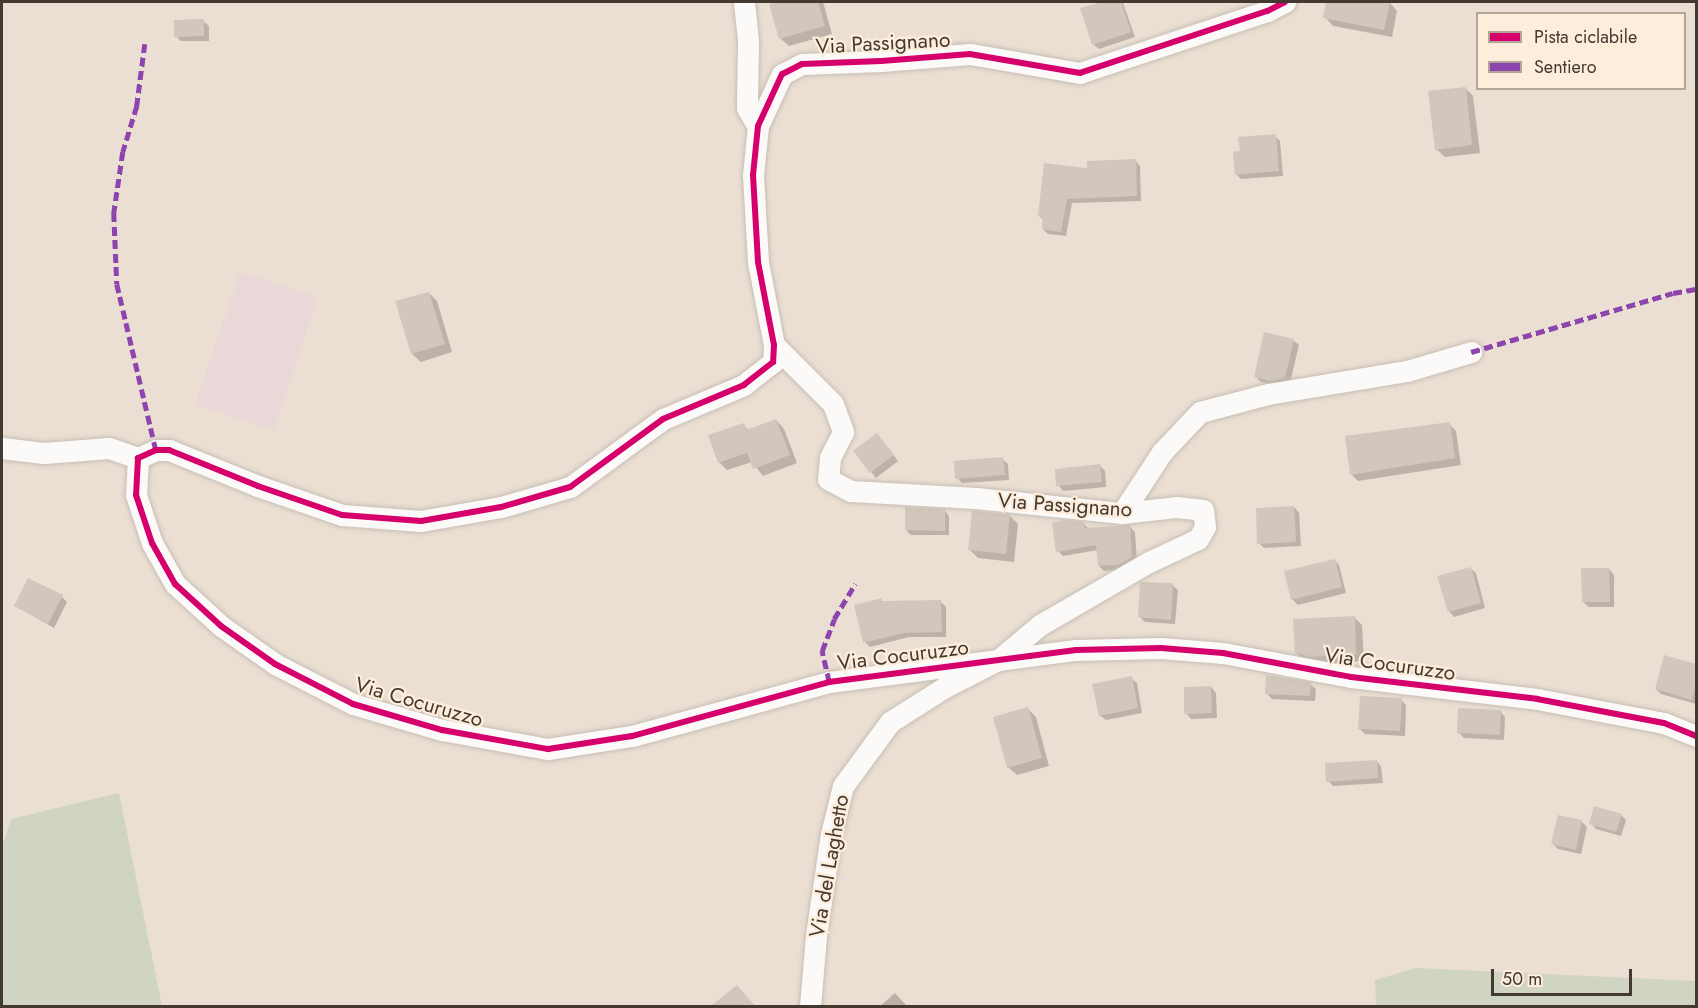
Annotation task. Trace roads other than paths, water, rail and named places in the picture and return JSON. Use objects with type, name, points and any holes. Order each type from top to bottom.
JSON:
[{"type":"street","points":[[2,448],[44,453],[109,448],[138,458],[156,450],[169,450],[258,486],[342,515],[421,521],[501,507],[570,487],[663,419],[744,385],[773,362],[774,345],[758,262],[753,175],[758,126],[747,108],[748,41],[744,2]]},
{"type":"street","name":"Via Passignano","points":[[758,126],[782,74],[802,64],[970,54],[1080,73],[1267,11],[1285,2]]},
{"type":"street","name":"Via Passignano","points":[[774,345],[833,404],[843,432],[830,458],[828,479],[851,491],[976,498],[1122,513],[1176,507],[1203,510],[1205,527],[1198,539],[1147,563],[1040,626],[998,660]]},
{"type":"street","points":[[1122,513],[1162,452],[1200,412],[1268,394],[1407,371],[1471,352]]},
{"type":"street","name":"Via Cocuruzzo","points":[[138,458],[136,495],[152,543],[176,584],[221,626],[275,664],[353,704],[441,730],[548,749],[632,736],[829,682],[1076,650],[1161,648],[1223,653],[1351,677],[1537,699],[1664,723],[1696,736]]},
{"type":"street","name":"Via del Laghetto","points":[[810,1006],[831,834],[843,786],[890,722],[945,687],[998,660]]}]
